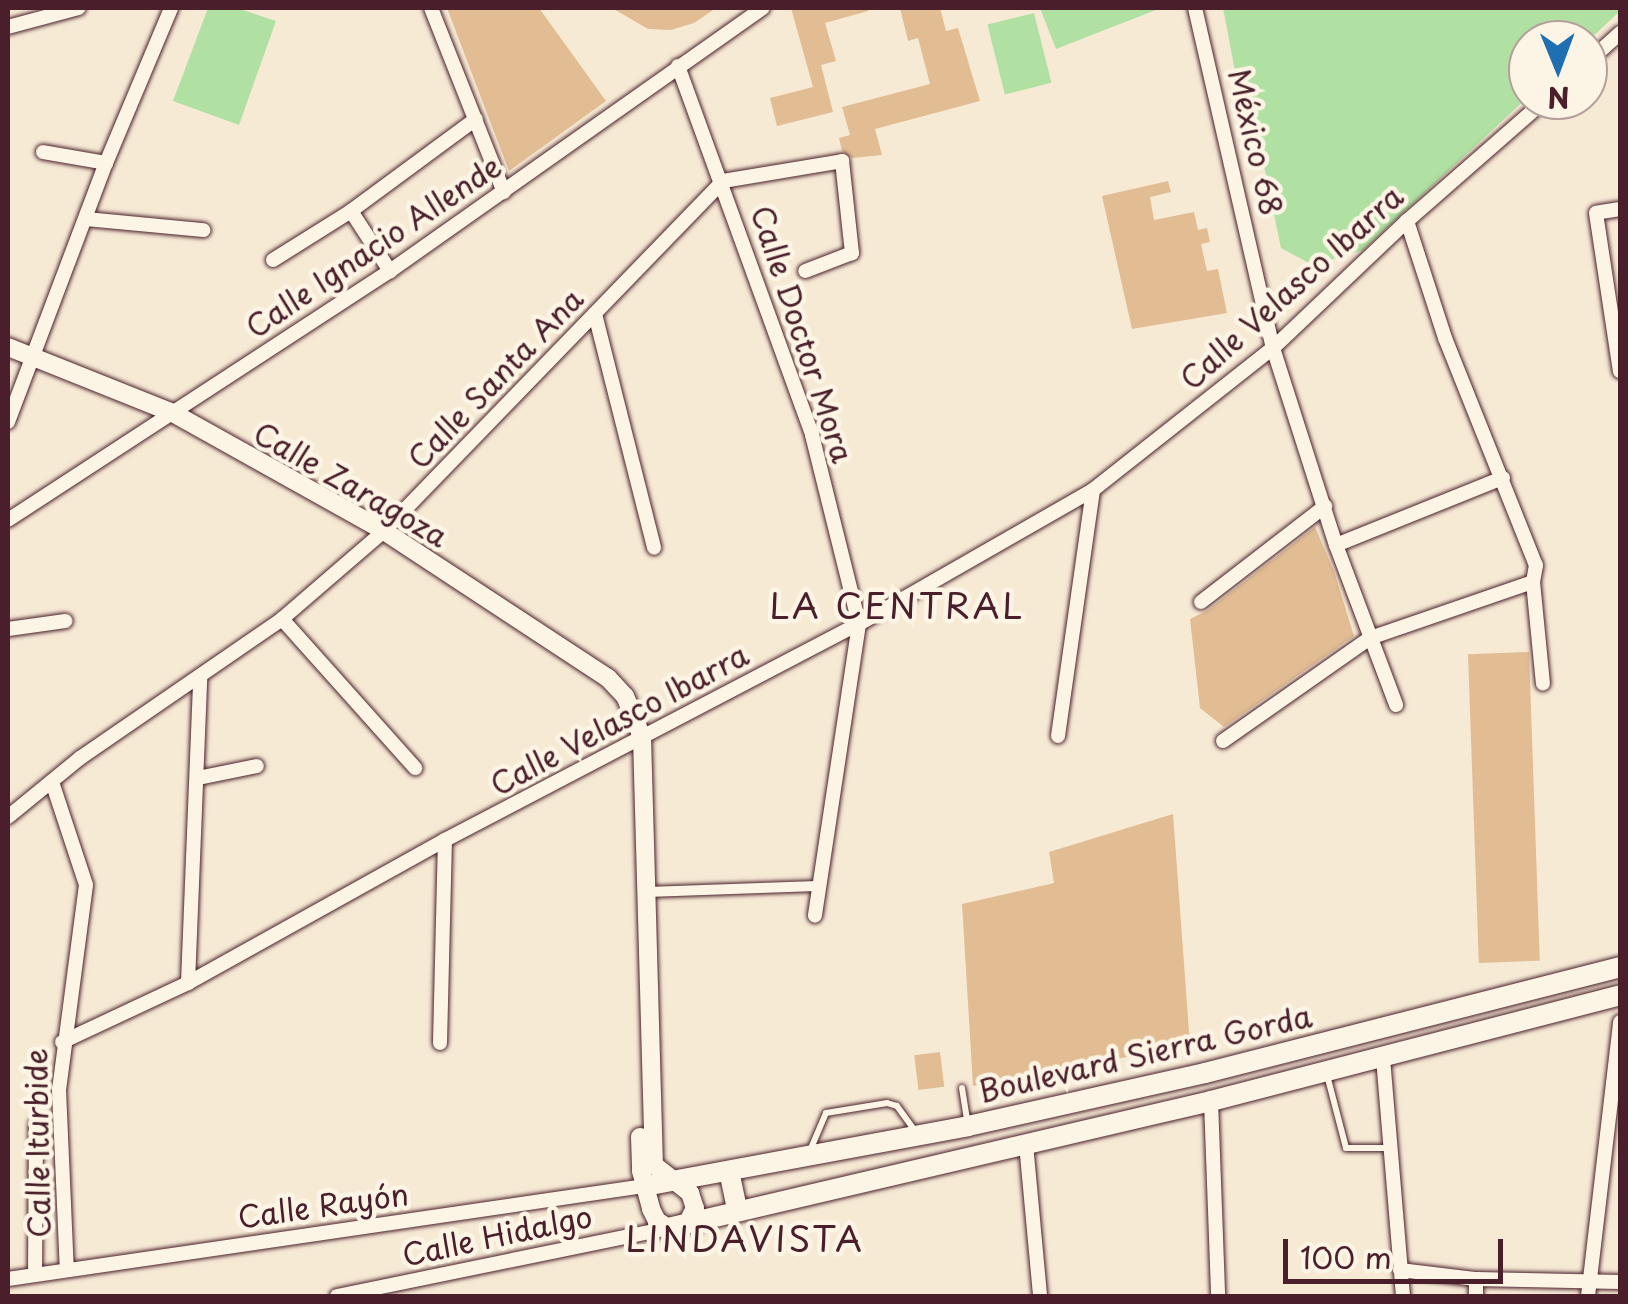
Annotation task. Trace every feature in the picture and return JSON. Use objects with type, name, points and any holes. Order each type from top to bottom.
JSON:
[{"type":"main road","name":"Boulevard Sierra Gorda","points":[[646,1186],[917,1132],[968,1126],[1204,1073],[1620,967]]},
{"type":"main road","name":"Boulevard Sierra Gorda","points":[[678,1225],[1210,1101],[1620,995]]},
{"type":"main road","points":[[968,1126],[977,1155]]},
{"type":"main road","points":[[729,1170],[737,1210]]},
{"type":"street","points":[[8,27],[79,8]]},
{"type":"street","points":[[8,420],[106,163],[171,8]]},
{"type":"street","points":[[431,8],[504,192]]},
{"type":"street","name":"Calle Ignacio Allende","points":[[8,520],[390,271],[763,8]]},
{"type":"street","name":"México 68","points":[[1195,8],[1216,82],[1273,348],[1336,545],[1396,705]]},
{"type":"street","name":"Calle Doctor Mora","points":[[678,66],[723,181],[812,435],[858,624]]},
{"type":"street","points":[[272,260],[351,211],[476,120]]},
{"type":"street","name":"Calle Velasco Ibarra","points":[[62,1042],[188,982],[445,840],[858,624],[1093,490],[1273,348],[1406,221],[1521,120]]},
{"type":"street","points":[[43,152],[106,163]]},
{"type":"street","points":[[723,181],[842,160],[852,253],[805,271]]},
{"type":"street","name":"Calle Santa Ana","points":[[8,817],[80,758],[282,619],[384,531],[723,181]]},
{"type":"street","points":[[1620,210],[1596,212],[1620,371]]},
{"type":"street","points":[[351,211],[390,271]]},
{"type":"street","points":[[86,219],[203,230]]},
{"type":"street","points":[[1406,221],[1445,338],[1536,565],[1533,582],[1543,684]]},
{"type":"street","points":[[595,314],[654,548]]},
{"type":"street","name":"Calle Zaragoza","points":[[8,347],[174,413],[384,531],[608,678],[625,696],[636,740],[654,1164],[679,1180]]},
{"type":"street","points":[[1336,545],[1503,478]]},
{"type":"street","points":[[1058,736],[1093,490]]},
{"type":"street","points":[[1201,602],[1324,506]]},
{"type":"street","points":[[1222,742],[1370,638],[1533,582]]},
{"type":"street","points":[[282,619],[415,768]]},
{"type":"street","points":[[8,628],[65,622]]},
{"type":"street","points":[[816,916],[858,624]]},
{"type":"street","points":[[188,982],[200,678]]},
{"type":"street","name":"Calle Zaragoza","points":[[636,740],[641,1171],[646,1186]]},
{"type":"street","points":[[198,778],[257,766]]},
{"type":"street","name":"Calle Iturbide","points":[[52,782],[86,885],[58,1090],[66,1270]]},
{"type":"street","points":[[440,1043],[445,840]]},
{"type":"street","points":[[644,892],[819,886]]},
{"type":"street","points":[[1589,1289],[1620,1022]]},
{"type":"street","points":[[1383,1058],[1402,1296]]},
{"type":"street","points":[[1210,1101],[1218,1296]]},
{"type":"street","points":[[35,1274],[36,1124]]},
{"type":"street","points":[[1026,1144],[1040,1296]]},
{"type":"street","points":[[646,1186],[653,1216],[678,1225],[694,1200],[679,1180]]},
{"type":"street","name":"Calle Rayón","points":[[8,1278],[646,1186]]},
{"type":"street","name":"Calle Hidalgo","points":[[337,1296],[678,1225]]},
{"type":"street","points":[[1400,1270],[1589,1289],[1620,1282]]},
{"type":"street","points":[[1476,1278],[1476,1296]]},
{"type":"lane","points":[[1326,1071],[1346,1148],[1389,1148]]},
{"type":"lane","points":[[962,1088],[968,1126]]},
{"type":"lane","points":[[808,1155],[826,1113],[887,1103],[897,1106],[917,1132]]},
{"type":"green space","points":[[208,8],[237,8],[276,21],[239,125],[173,101]]},
{"type":"green space","points":[[1040,8],[1161,8],[1056,49]]},
{"type":"green space","points":[[1223,8],[1620,8],[1608,22],[1508,20],[1508,116],[1363,250],[1320,263],[1307,262],[1281,248],[1256,128],[1246,129]]},
{"type":"green space","points":[[1034,13],[1051,83],[1005,94],[987,25]]},
{"type":"building","points":[[447,8],[539,8],[606,101],[509,171]]},
{"type":"building","points":[[612,8],[716,8],[694,23],[671,30],[648,29]]},
{"type":"building","points":[[791,8],[868,11],[825,23],[836,61],[821,65],[833,112],[777,126],[770,98],[813,87]]},
{"type":"building","points":[[900,8],[940,8],[946,31],[958,28],[980,101],[875,129],[882,155],[852,158],[842,151],[839,138],[850,135],[842,107],[930,84],[918,38],[908,41]]},
{"type":"building","points":[[1168,181],[1171,192],[1150,197],[1154,220],[1194,212],[1198,230],[1207,228],[1210,242],[1201,244],[1207,271],[1218,269],[1227,313],[1132,329],[1102,196]]},
{"type":"building","points":[[1315,527],[1334,571],[1354,636],[1224,727],[1200,708],[1190,619],[1208,610]]},
{"type":"building","points":[[1529,652],[1540,961],[1479,963],[1468,654]]},
{"type":"building","points":[[1173,814],[1190,1045],[973,1086],[962,904],[1054,883],[1049,852]]},
{"type":"building","points":[[940,1052],[944,1087],[918,1090],[914,1055]]},
{"type":"district","name":"LA CENTRAL","points":[[897,605]]},
{"type":"district","name":"LINDAVISTA","points":[[745,1238]]}]
